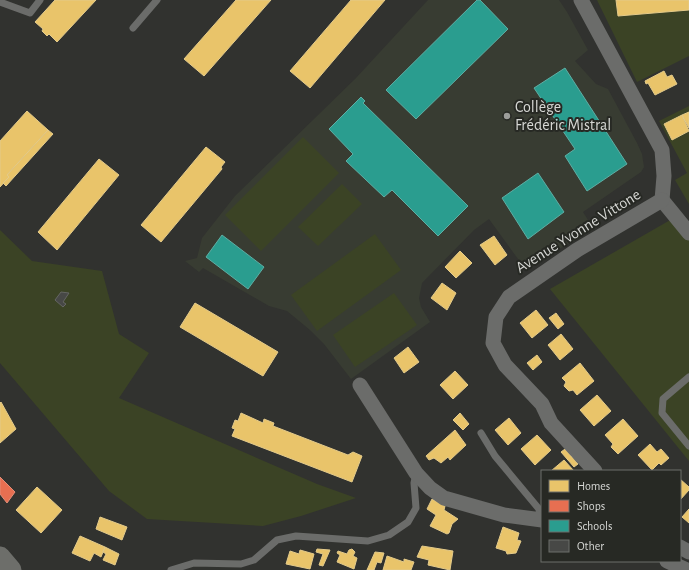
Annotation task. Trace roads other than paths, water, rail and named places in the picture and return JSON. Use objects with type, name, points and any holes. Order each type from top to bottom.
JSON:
[{"type":"main road","points":[[0,557],[11,570]]},
{"type":"street","name":"Avenue Yvonne Vittone","points":[[581,0],[662,150],[664,176],[662,200],[577,250],[509,297],[496,317],[493,343],[505,365],[542,404],[551,423],[594,470]]},
{"type":"street","points":[[662,200],[689,233]]},
{"type":"street","points":[[360,385],[416,472],[430,488],[444,498],[504,515],[541,520]]},
{"type":"street","points":[[669,562],[687,570]]},
{"type":"lane","points":[[0,2],[30,13],[40,0]]},
{"type":"lane","points":[[132,28],[157,0]]},
{"type":"lane","points":[[689,377],[663,399],[662,413],[689,446]]},
{"type":"lane","points":[[481,433],[495,456],[539,509],[541,520]]},
{"type":"lane","points":[[171,570],[194,563],[241,564],[254,560],[277,540],[296,536],[368,541],[389,535],[408,522],[416,508],[414,483],[416,472]]},
{"type":"place","name":"Collège Frédéric Mistral","points":[[507,116]]}]
